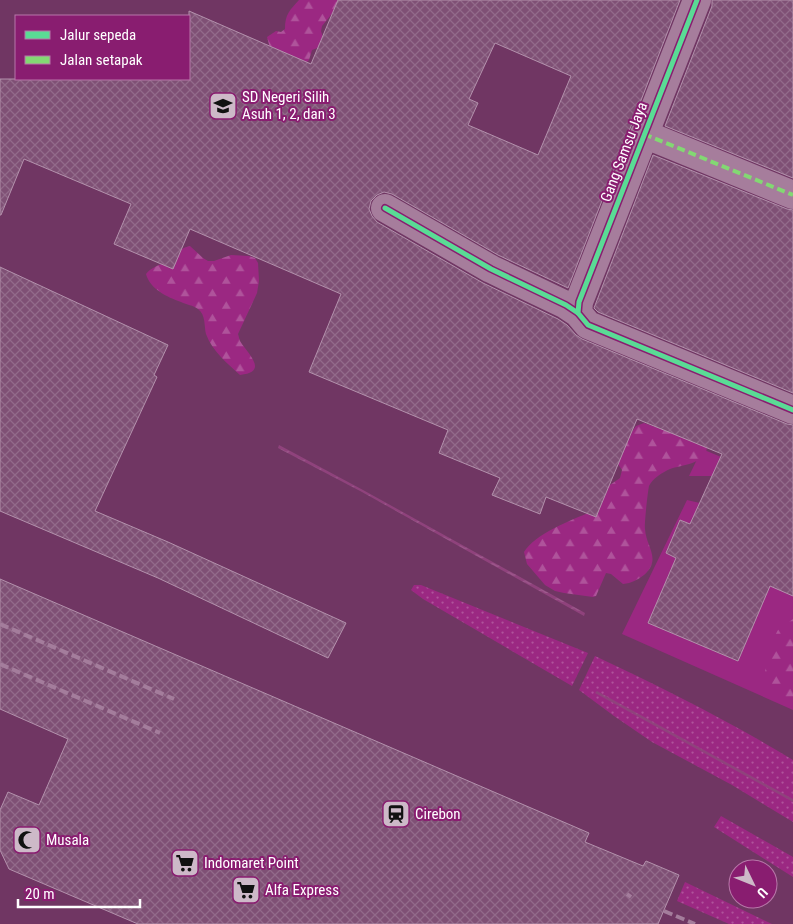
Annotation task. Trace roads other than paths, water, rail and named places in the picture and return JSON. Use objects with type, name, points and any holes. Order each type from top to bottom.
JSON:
[{"type":"street","name":"Gang Samsu Jaya","points":[[578,313],[579,302],[697,0]]},
{"type":"street","points":[[644,134],[793,195]]},
{"type":"street","points":[[384,208],[491,269],[566,305],[578,313],[588,325],[793,410]]},
{"type":"water","points":[[279,445],[585,613],[584,616],[362,492],[278,448]]},
{"type":"water","points":[[597,691],[793,799],[793,802],[595,693]]},
{"type":"railway","points":[[0,624],[174,699]]},
{"type":"railway","points":[[0,664],[160,733]]},
{"type":"railway","points":[[627,894],[631,897]]},
{"type":"railway","points":[[664,911],[695,924]]},
{"type":"place","name":"SD Negeri Silih Asuh 1, 2, dan 3","points":[[223,106]]},
{"type":"place","name":"Cirebon","points":[[396,814]]},
{"type":"place","name":"Musala","points":[[27,840]]},
{"type":"place","name":"Indomaret Point","points":[[185,863]]},
{"type":"place","name":"Alfa Express","points":[[246,890]]}]
